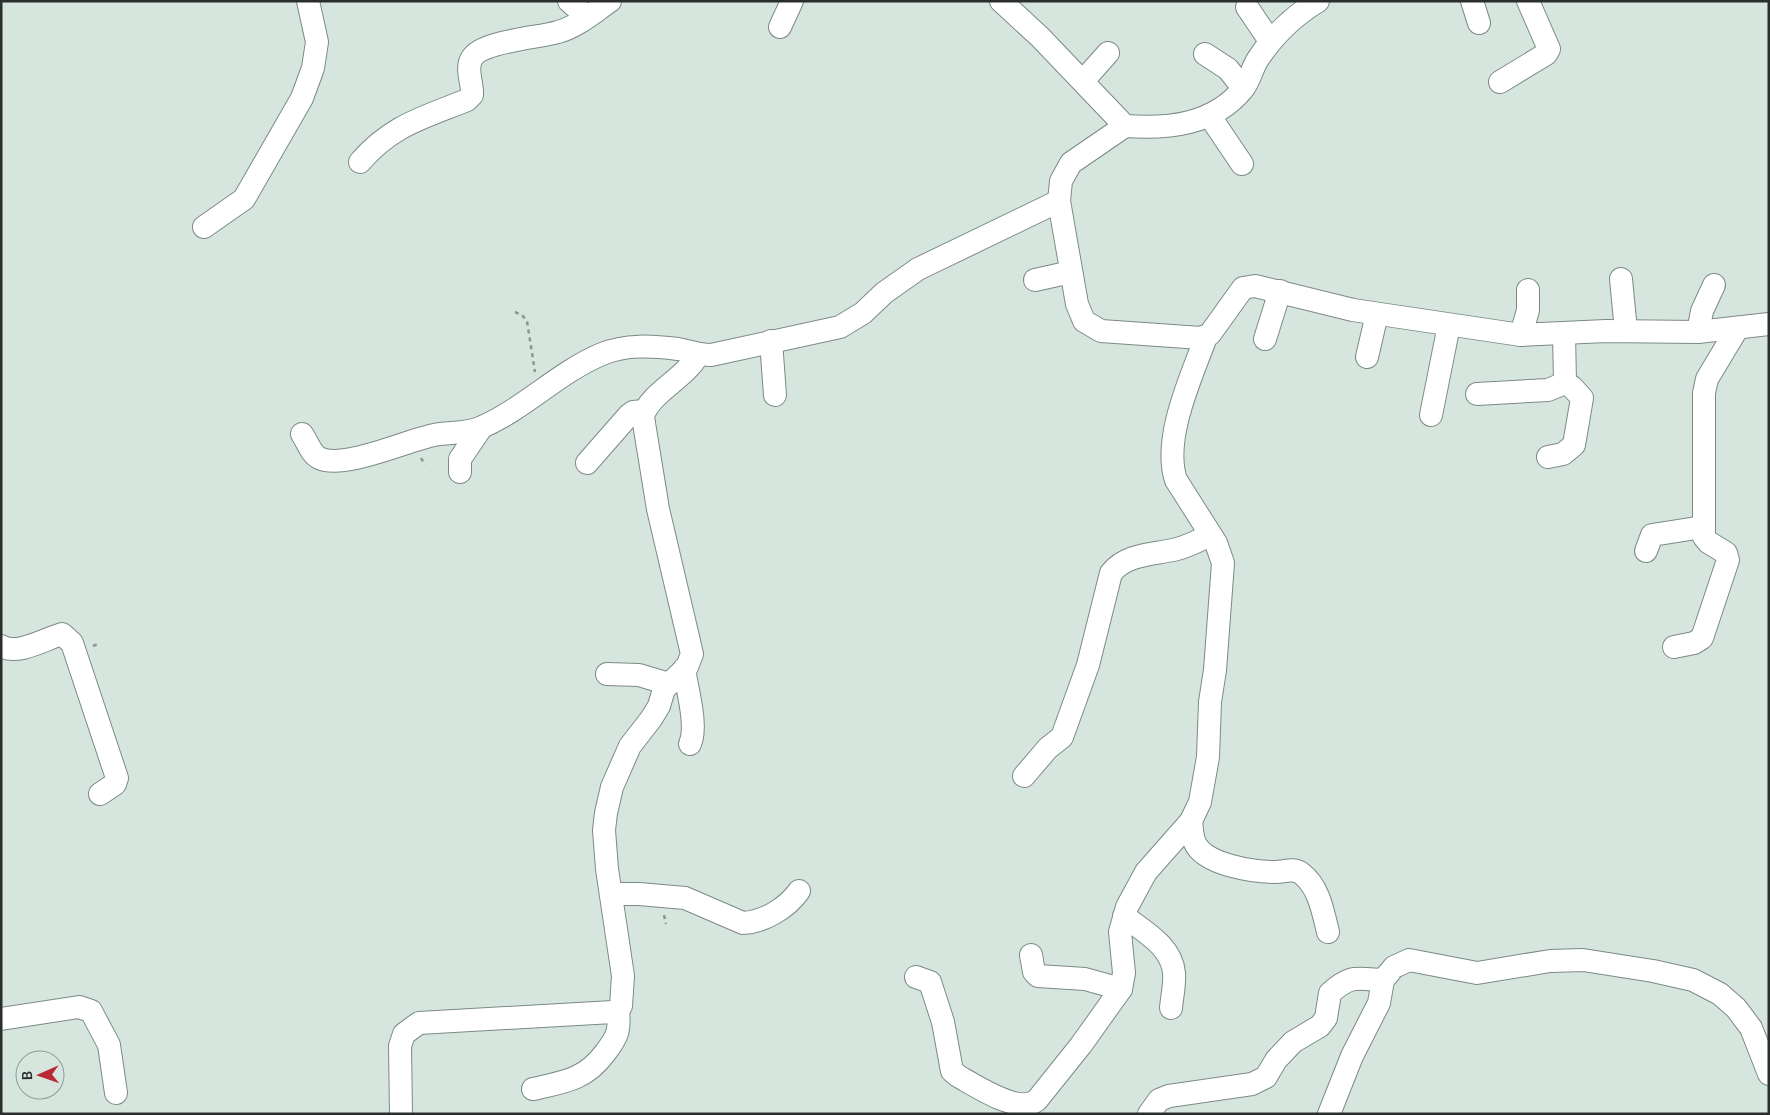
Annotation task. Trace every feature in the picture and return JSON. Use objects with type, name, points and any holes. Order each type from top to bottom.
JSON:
[{"type":"street","points":[[204,227],[244,199],[302,98],[313,68],[317,42],[308,1]]},
{"type":"street","points":[[569,1],[587,17]]},
{"type":"street","points":[[360,162],[377,142],[404,125],[467,100],[472,95],[473,88],[468,68],[476,52],[514,40],[560,32],[572,27],[610,1]]},
{"type":"street","points":[[780,27],[792,1]]},
{"type":"street","points":[[1001,1],[1083,81],[1125,126]]},
{"type":"street","points":[[1472,1],[1479,23]]},
{"type":"street","points":[[1500,82],[1546,54],[1549,49],[1528,1]]},
{"type":"street","points":[[1206,337],[1179,338],[1101,331],[1084,321],[1076,304],[1059,201],[1061,182],[1071,163],[1125,126],[1153,128],[1182,125],[1209,115],[1228,104],[1243,88],[1270,42],[1308,4]]},
{"type":"street","points":[[1247,7],[1270,42]]},
{"type":"street","points":[[1083,81],[1108,53]]},
{"type":"street","points":[[1205,54],[1228,69],[1243,88]]},
{"type":"street","points":[[1209,115],[1242,164]]},
{"type":"street","points":[[302,434],[311,450],[319,458],[330,460],[396,448],[433,435],[481,428],[602,354],[620,349],[637,346],[679,350],[698,355],[711,355],[840,327],[863,313],[884,293],[918,269],[1059,201]]},
{"type":"street","points":[[1035,280],[1071,272]]},
{"type":"street","points":[[1621,279],[1626,331]]},
{"type":"street","points":[[1698,332],[1702,311],[1714,285]]},
{"type":"street","points":[[916,977],[930,982],[936,994],[952,1071],[1003,1102],[1030,1110],[1081,1046],[1121,989],[1124,973],[1120,932],[1124,916],[1146,872],[1191,821],[1200,802],[1208,757],[1210,702],[1215,670],[1223,576],[1221,555],[1176,480],[1173,469],[1175,432],[1179,409],[1206,337],[1243,288],[1255,286],[1377,314],[1521,335],[1626,331],[1698,332],[1769,324]]},
{"type":"street","points":[[1521,335],[1528,310],[1528,290]]},
{"type":"street","points":[[1265,339],[1280,292]]},
{"type":"street","points":[[1367,357],[1377,314]]},
{"type":"street","points":[[1431,414],[1450,325]]},
{"type":"street","points":[[1674,647],[1694,643],[1702,638],[1728,560],[1726,553],[1705,540],[1703,527],[1704,393],[1706,379],[1737,328]]},
{"type":"street","points":[[1564,333],[1565,383]]},
{"type":"street","points":[[772,341],[775,395]]},
{"type":"street","points":[[533,1089],[570,1080],[584,1074],[597,1063],[614,1041],[620,1029],[618,1010],[623,997],[623,976],[604,830],[612,787],[630,746],[659,706],[664,689],[677,677],[692,654],[658,509],[644,432],[644,411],[647,406],[693,365],[698,355]]},
{"type":"street","points":[[1477,394],[1542,391],[1565,383],[1572,387],[1582,398],[1574,445],[1562,454],[1548,457]]},
{"type":"street","points":[[587,463],[632,412],[644,411]]},
{"type":"street","points":[[460,472],[463,455],[481,428]]},
{"type":"street","points":[[1646,551],[1652,535],[1703,527]]},
{"type":"street","points":[[1024,776],[1048,748],[1062,737],[1088,665],[1107,582],[1117,566],[1139,557],[1179,549],[1210,535]]},
{"type":"street","points":[[1,646],[10,650],[18,649],[62,634],[72,643],[117,778],[115,784],[100,794]]},
{"type":"street","points":[[607,674],[677,677]]},
{"type":"street","points":[[677,677],[693,726],[693,736],[690,744]]},
{"type":"street","points":[[1191,821],[1195,844],[1208,856],[1223,864],[1262,871],[1292,870],[1303,874],[1311,882],[1319,900],[1328,932]]},
{"type":"street","points":[[612,894],[685,898],[743,923],[752,923],[790,903],[800,891]]},
{"type":"street","points":[[1124,916],[1162,947],[1172,961],[1175,974],[1171,1008]]},
{"type":"street","points":[[1031,955],[1034,972],[1038,976],[1085,978],[1121,989]]},
{"type":"street","points":[[1329,1114],[1352,1056],[1379,1003],[1383,980],[1394,967],[1409,960],[1477,973],[1550,961],[1583,960],[1653,970],[1693,980],[1720,994],[1736,1008],[1751,1028],[1769,1074]]},
{"type":"street","points":[[1149,1114],[1159,1100],[1169,1096],[1252,1084],[1263,1080],[1286,1048],[1320,1026],[1326,1018],[1330,993],[1337,987],[1346,980],[1356,978],[1383,980]]},
{"type":"street","points":[[1,1019],[79,1007],[91,1011],[109,1045],[116,1093]]},
{"type":"street","points":[[401,1114],[400,1046],[404,1034],[419,1023],[618,1010]]},
{"type":"path","points":[[515,312],[522,315],[527,321],[531,338],[532,359],[544,389]]}]
